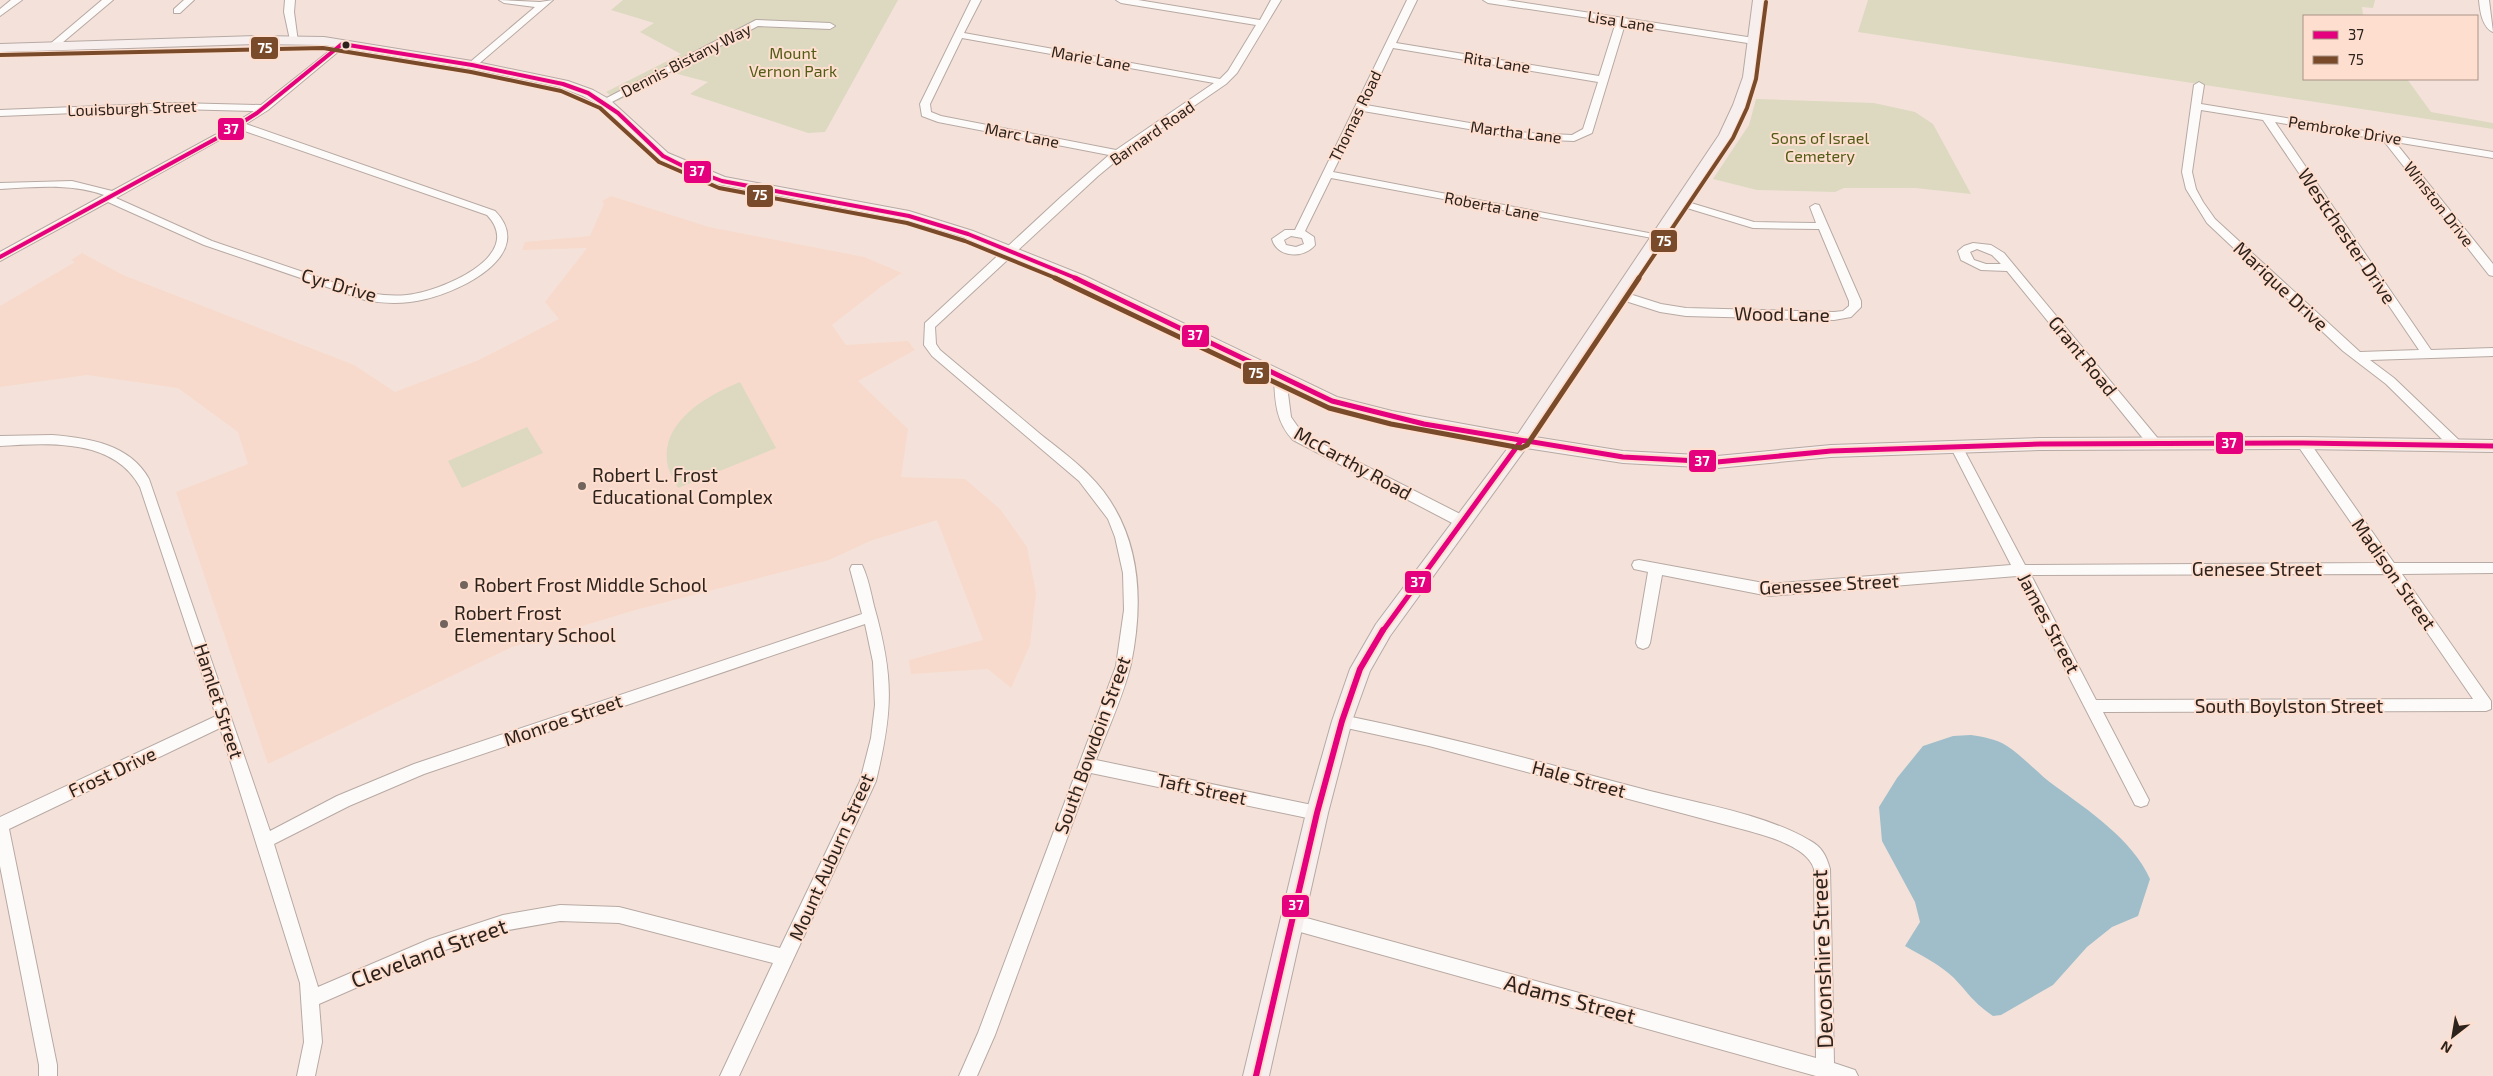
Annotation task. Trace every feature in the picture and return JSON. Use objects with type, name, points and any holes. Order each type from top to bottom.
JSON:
[{"type":"main road","points":[[1256,1076],[1317,813],[1342,721],[1360,669],[1371,649],[1522,441],[1726,136],[1748,89],[1756,7],[1759,0]]},
{"type":"main road","points":[[0,48],[295,40],[342,44],[472,65],[563,84],[588,93],[604,102],[663,156],[685,167],[722,180],[909,216],[968,234],[1079,280],[1280,378],[1332,401],[1363,410],[1522,441],[1623,457],[1717,462],[1831,452],[1956,446],[2156,444],[2493,446]]},
{"type":"street","points":[[0,13],[17,0]]},
{"type":"street","points":[[53,46],[108,0]]},
{"type":"street","points":[[177,11],[189,0]]},
{"type":"street","points":[[290,0],[289,12],[295,40]]},
{"type":"street","points":[[504,0],[545,3]]},
{"type":"street","points":[[959,35],[976,0]]},
{"type":"street","points":[[1121,0],[1262,23]]},
{"type":"street","name":"Barnard Road","points":[[929,331],[929,326],[935,319],[1004,258],[1008,251],[1118,154],[1223,82],[1232,73],[1276,0]]},
{"type":"street","name":"Thomas Road","points":[[1299,232],[1412,0]]},
{"type":"street","name":"Lisa Lane","points":[[1488,0],[1754,41]]},
{"type":"street","points":[[2484,0],[2486,12],[2493,29]]},
{"type":"street","points":[[472,65],[545,3]]},
{"type":"street","name":"Martha Lane","points":[[1360,106],[1528,136],[1574,138],[1588,131],[1621,21]]},
{"type":"street","name":"Dennis Bistany Way","points":[[604,102],[756,23],[830,26]]},
{"type":"street","name":"Marie Lane","points":[[959,35],[1223,82]]},
{"type":"street","name":"Marc Lane","points":[[959,35],[925,104],[926,114],[938,119],[1118,154]]},
{"type":"street","points":[[0,257],[238,125],[264,108],[342,44]]},
{"type":"street","name":"Rita Lane","points":[[1390,45],[1604,80]]},
{"type":"street","name":"Marique Drive","points":[[2199,85],[2187,172],[2191,188],[2198,202],[2218,227],[2358,356],[2390,381],[2457,446]]},
{"type":"street","name":"Louisburgh Street","points":[[0,113],[176,106],[264,108]]},
{"type":"street","name":"Pembroke Drive","points":[[2196,106],[2493,155]]},
{"type":"street","name":"Westchester Drive","points":[[2266,117],[2428,354]]},
{"type":"street","name":"Cyr Drive","points":[[0,186],[69,183],[94,187],[110,197],[211,244],[374,298],[410,298],[448,288],[480,271],[499,249],[503,239],[503,229],[499,220],[491,213],[238,125]]},
{"type":"street","name":"Winston Drive","points":[[2385,136],[2493,272]]},
{"type":"street","name":"Roberta Lane","points":[[1326,174],[1658,238]]},
{"type":"street","points":[[1681,203],[1753,225],[1823,226]]},
{"type":"street","name":"Wood Lane","points":[[1620,295],[1660,308],[1686,312],[1843,315],[1853,309],[1855,301],[1815,207]]},
{"type":"street","name":"Grant Road","points":[[2010,267],[2156,444]]},
{"type":"street","name":"South Bowdoin Street","points":[[929,331],[930,345],[936,353],[1084,478],[1114,518],[1129,562],[1133,591],[1131,624],[1123,666],[986,1035],[968,1076]]},
{"type":"street","points":[[2358,356],[2493,352]]},
{"type":"street","name":"McCarthy Road","points":[[1280,378],[1287,428],[1298,437],[1463,522]]},
{"type":"street","name":"Hamlet Street","points":[[0,441],[55,440],[99,447],[121,457],[135,468],[147,487],[309,983],[313,1042],[306,1076]]},
{"type":"street","name":"Madison Street","points":[[2303,444],[2486,705]]},
{"type":"street","name":"James Street","points":[[1956,446],[2141,800]]},
{"type":"street","name":"Genessee Street","points":[[1639,565],[1729,584],[1769,590],[2021,570]]},
{"type":"street","points":[[1643,643],[1656,568]]},
{"type":"street","name":"Genesee Street","points":[[2021,570],[2493,568]]},
{"type":"street","name":"Mount Auburn Street","points":[[730,1076],[868,781],[880,730],[883,693],[878,656],[857,569]]},
{"type":"street","name":"Monroe Street","points":[[264,841],[343,801],[420,769],[869,617]]},
{"type":"street","name":"South Boylston Street","points":[[2092,706],[2486,705]]},
{"type":"street","name":"Frost Drive","points":[[0,824],[224,719]]},
{"type":"street","name":"Hale Street","points":[[1342,721],[1429,740],[1724,817],[1770,830],[1800,844],[1812,852]]},
{"type":"street","name":"Taft Street","points":[[1086,765],[1317,813]]},
{"type":"street","points":[[0,824],[48,1065],[48,1076]]},
{"type":"street","name":"Devonshire Street","points":[[1812,852],[1818,857],[1822,869],[1825,1069]]},
{"type":"street","name":"Cleveland Street","points":[[310,998],[439,944],[503,922],[560,913],[618,915],[786,958]]},
{"type":"street","name":"Adams Street","points":[[1292,922],[1849,1076]]},
{"type":"shaded area","name":"Robert L. Frost Educational Complex","points":[[611,196],[709,227],[864,257],[902,273],[832,325],[846,345],[908,341],[915,350],[858,381],[908,429],[901,477],[965,479],[1000,509],[1027,547],[1036,593],[1030,645],[1011,688],[988,669],[911,674],[909,660],[983,640],[937,520],[870,541],[829,560],[639,609],[512,647],[268,764],[176,492],[248,464],[238,432],[178,388],[87,375],[0,387],[0,306],[75,262],[71,260],[82,253],[123,275],[354,365],[395,392],[479,360],[559,319],[545,302],[587,248],[522,250],[525,242],[590,236],[604,204],[602,201]]},
{"type":"green space","name":"Mount Vernon Park","points":[[623,0],[898,0],[825,132],[808,133],[690,94],[708,82],[670,72],[618,101],[606,92],[681,54],[640,32],[654,23],[611,10]]},
{"type":"green space","points":[[1868,0],[2375,0],[2373,8],[2362,7],[2363,15],[2303,15],[2303,80],[2408,80],[2431,112],[2493,123],[2493,129],[1858,32]]},
{"type":"green space","name":"Sons of Israel Cemetery","points":[[1756,99],[1874,103],[1915,112],[1933,124],[1971,194],[1915,188],[1844,188],[1835,192],[1757,190],[1713,179],[1749,125]]},
{"type":"green space","points":[[740,382],[776,448],[678,488],[668,467],[667,451],[670,437],[677,424],[700,403]]},
{"type":"green space","points":[[527,427],[543,453],[462,488],[448,461]]},
{"type":"water","points":[[1971,735],[1994,740],[2007,746],[2095,816],[2133,851],[2150,879],[2138,916],[2112,927],[2087,947],[2053,985],[2001,1015],[1993,1016],[1976,1002],[1948,973],[1905,946],[1920,922],[1915,902],[1882,841],[1879,807],[1897,778],[1923,746],[1953,736]]},
{"type":"transit line","name":"75","points":[[0,55],[323,48],[471,72],[561,91],[600,108],[659,162],[719,188],[907,223],[965,241],[1076,287],[1329,408],[1391,424],[1521,448],[1527,445],[1733,138],[1747,108],[1756,79],[1766,2]]},
{"type":"transit line","name":"37","points":[[0,257],[219,137],[257,113],[342,44],[472,65],[563,84],[588,93],[618,113],[663,156],[685,167],[722,181],[909,216],[968,234],[1079,280],[1332,401],[1424,424],[1623,457],[1717,462],[1831,451],[2040,444],[2303,443],[2493,446]]},
{"type":"transit line","name":"37","points":[[1256,1076],[1317,813],[1342,721],[1360,669],[1383,630],[1521,441]]},
{"type":"place","name":"Robert L. Frost Educational Complex","points":[[582,486]]},
{"type":"place","name":"Robert Frost Middle School","points":[[464,585]]},
{"type":"place","name":"Robert Frost Elementary School","points":[[444,624]]}]
